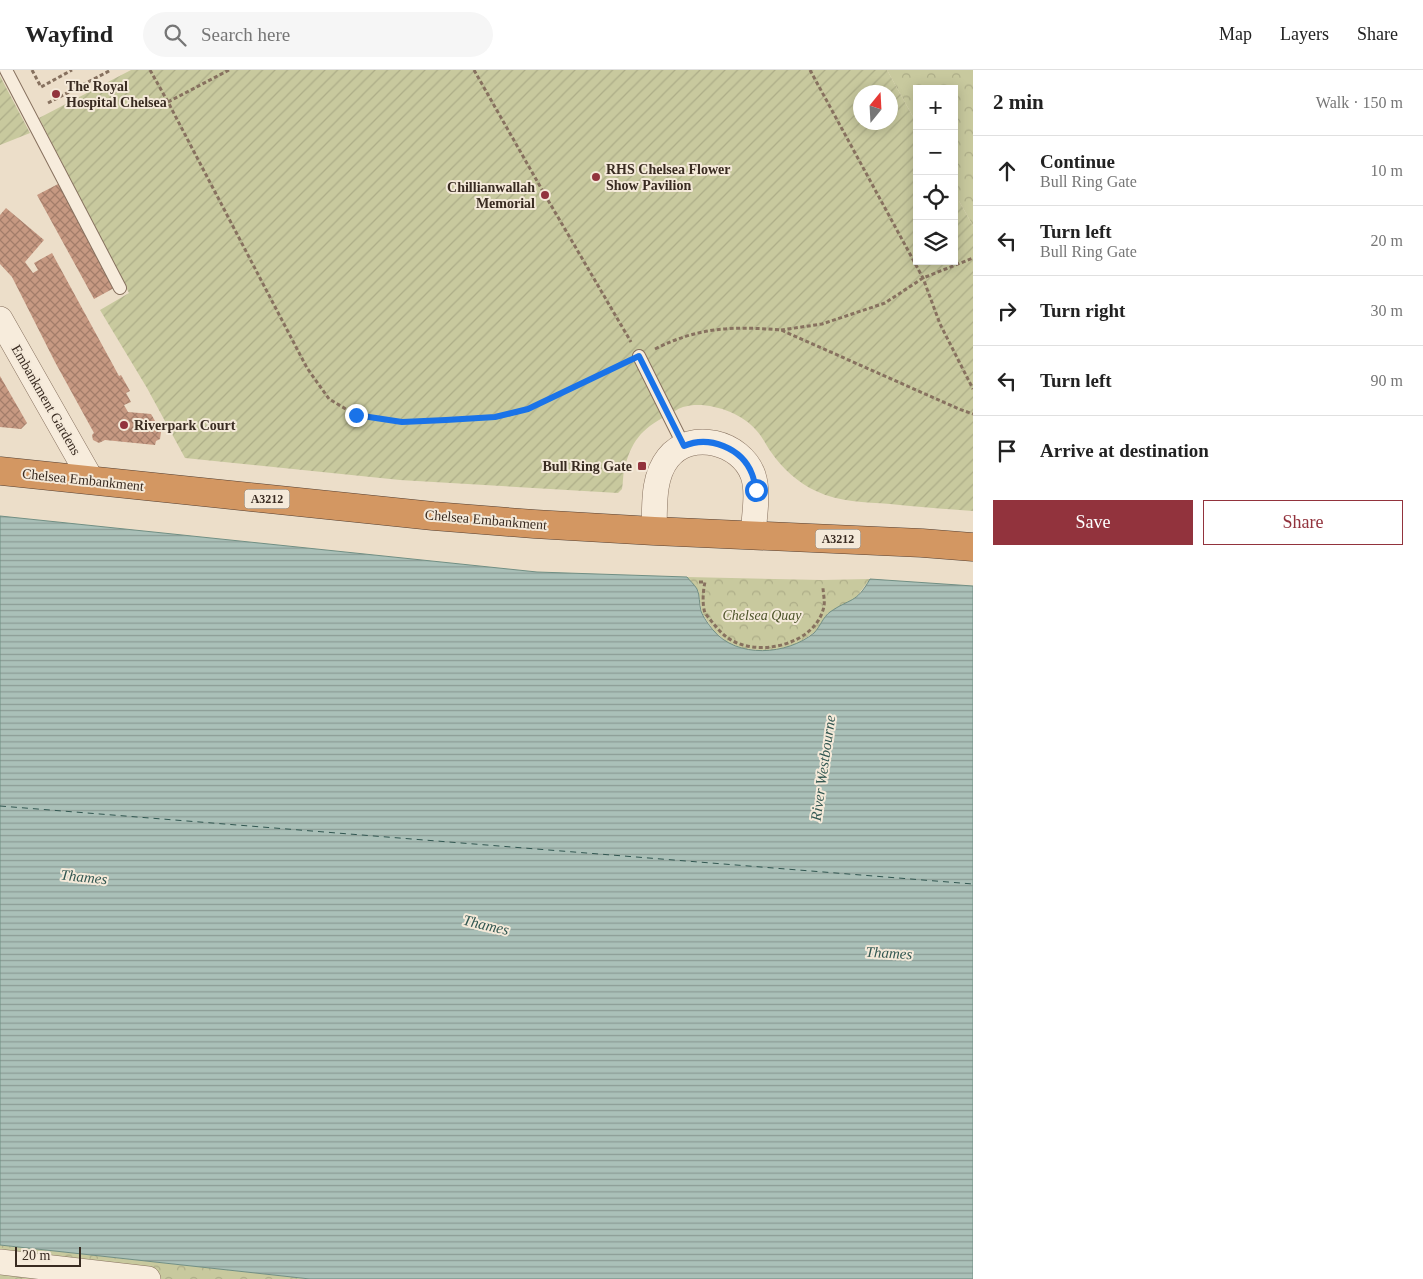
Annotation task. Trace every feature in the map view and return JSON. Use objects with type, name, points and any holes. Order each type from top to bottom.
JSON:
[{"type":"highway","name":"Chelsea Embankment","points":[[0,471],[433,516],[654,532],[922,543],[973,547]]},
{"type":"street","name":"Embankment Gardens","points":[[0,319],[92,481]]},
{"type":"street","points":[[654,532],[656,489],[660,471],[668,458],[678,448],[692,442],[706,441],[720,444],[732,450],[747,464],[756,490],[754,536]]},
{"type":"street","points":[[0,1262],[148,1279]]},
{"type":"lane","points":[[6,70],[120,288]]},
{"type":"lane","points":[[639,356],[684,446]]},
{"type":"path","points":[[32,70],[41,87],[72,70]]},
{"type":"path","points":[[48,103],[111,70]]},
{"type":"path","points":[[150,70],[307,368],[329,399],[356,415],[402,422],[514,414],[677,338],[706,330],[757,328],[781,330],[822,324],[885,303],[923,278],[973,258]]},
{"type":"path","points":[[168,102],[229,70]]},
{"type":"path","points":[[474,70],[639,356]]},
{"type":"path","points":[[810,70],[923,278],[940,324],[973,389]]},
{"type":"path","points":[[781,330],[973,414]]},
{"type":"path","points":[[699,582],[705,582],[703,591],[705,612],[717,629],[729,639],[745,646],[762,647],[793,642],[812,629],[820,620],[824,604],[823,587]]},
{"type":"green space","points":[[131,70],[887,70],[895,85],[853,85],[853,130],[898,130],[898,90],[913,117],[913,265],[958,265],[958,199],[973,226],[973,511],[852,501],[825,495],[803,484],[785,469],[750,424],[722,409],[702,405],[681,408],[657,421],[638,437],[627,460],[622,489],[618,493],[400,480],[185,458],[147,388],[100,310],[129,293],[39,118]]},
{"type":"green space","points":[[887,70],[973,70],[973,226],[958,199],[958,85],[913,85],[913,117],[898,90],[898,85],[895,85]]},
{"type":"green space","points":[[0,76],[30,133],[0,145]]},
{"type":"green space","name":"Chelsea Quay","points":[[687,577],[822,580],[870,579],[855,599],[828,613],[816,631],[794,646],[769,651],[744,649],[727,642],[714,631],[702,613],[698,590]]},
{"type":"green space","points":[[0,1245],[310,1279],[0,1279]]},
{"type":"water","points":[[0,516],[537,572],[687,577],[697,589],[701,611],[713,630],[735,646],[762,651],[790,646],[814,633],[828,614],[861,593],[870,579],[973,586],[973,1279],[310,1279],[0,1245]]},
{"type":"building","points":[[60,183],[114,288],[94,299],[37,195]]},
{"type":"building","points":[[6,208],[44,240],[25,262],[33,273],[38,270],[34,263],[52,253],[119,376],[121,375],[130,391],[126,393],[131,402],[124,405],[128,412],[151,414],[158,426],[161,432],[160,439],[156,441],[155,445],[105,440],[99,443],[93,440],[92,435],[94,433],[12,277],[0,264],[0,215]]},
{"type":"building","points":[[0,376],[27,423],[21,429],[0,427]]},
{"type":"ferry route","points":[[0,806],[973,884]]},
{"type":"place","name":"The Royal Hospital Chelsea","points":[[56,94]]},
{"type":"place","name":"RHS Chelsea Flower Show Pavilion","points":[[596,177]]},
{"type":"place","name":"Chillianwallah Memorial","points":[[545,195]]},
{"type":"place","name":"Riverpark Court","points":[[124,425]]},
{"type":"place","name":"Bull Ring Gate","points":[[642,466]]},
{"type":"route","points":[[356,415],[402,422],[495,417],[514,414],[639,356],[684,446],[692,442],[706,441],[720,444],[732,450],[747,464],[756,490]]},
{"type":"water label","name":"River Westbourne","points":[[823,768]]},
{"type":"water label","name":"Thames","points":[[84,877]]},
{"type":"water label","name":"Thames","points":[[486,925]]},
{"type":"water label","name":"Thames","points":[[889,953]]}]
